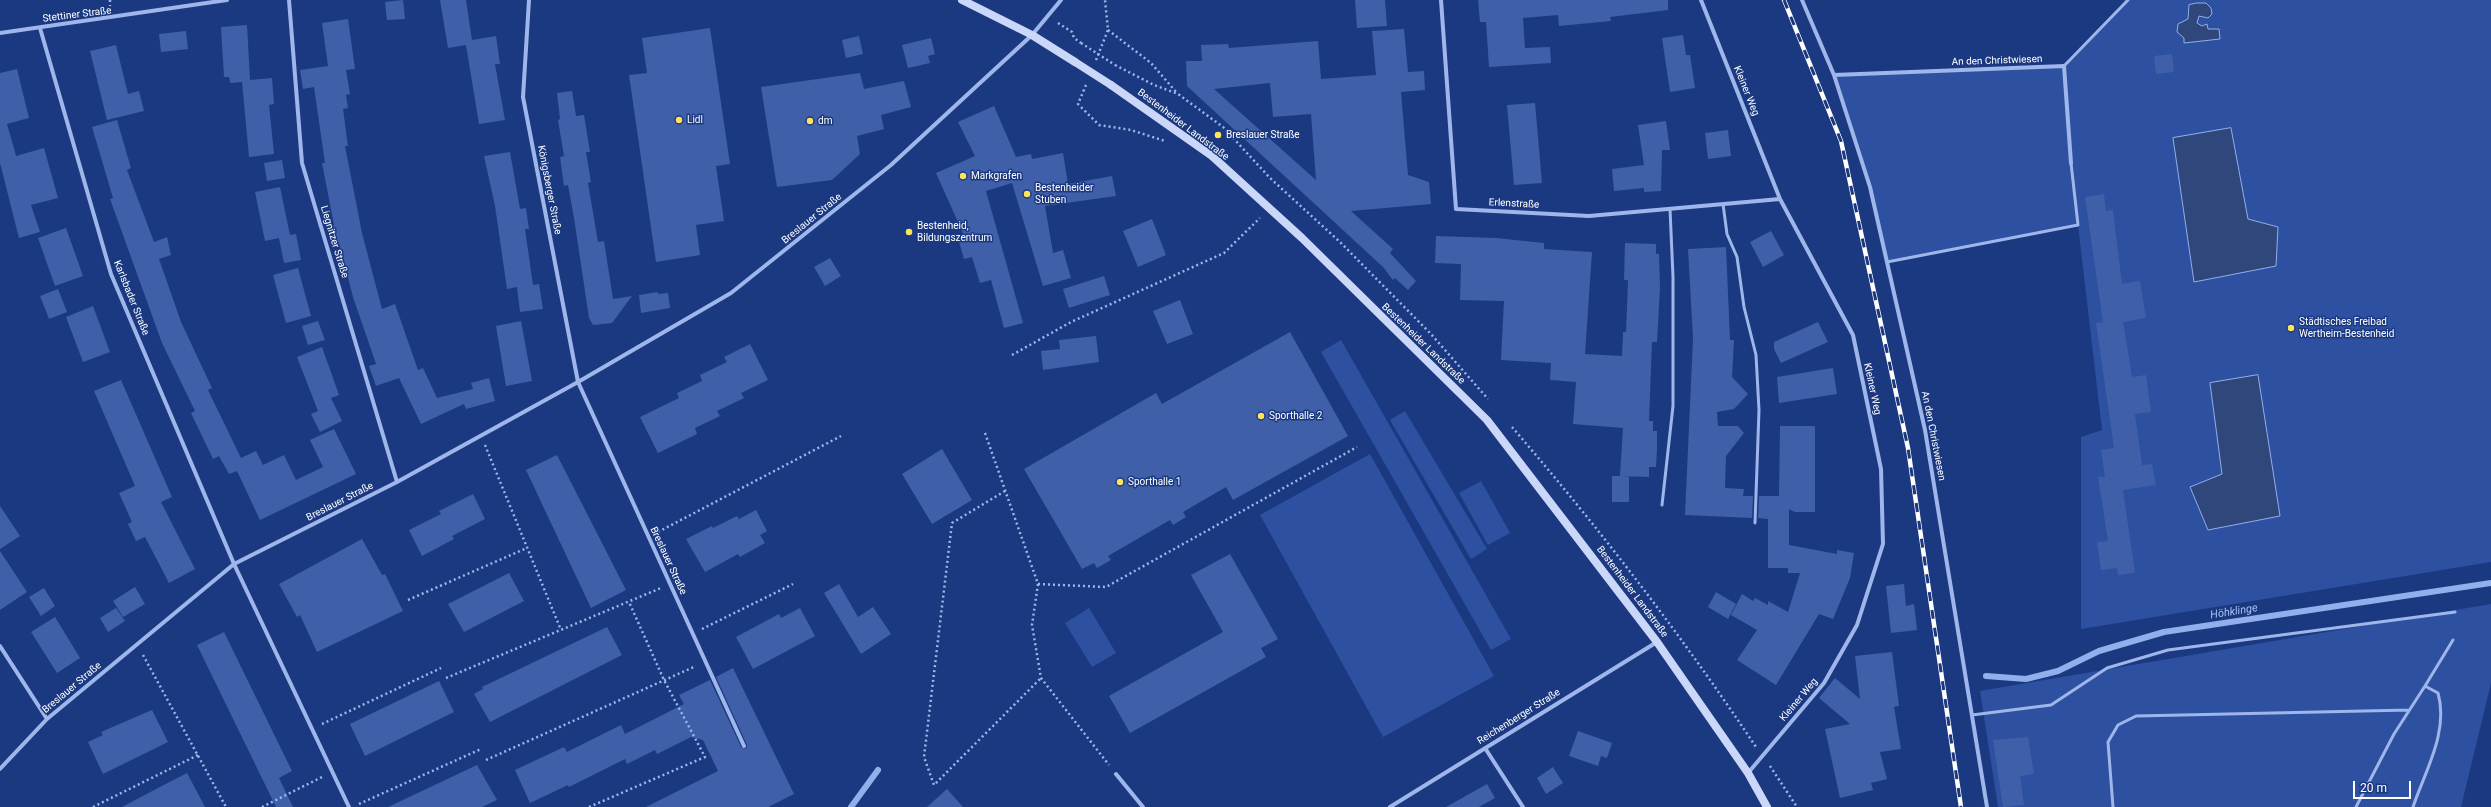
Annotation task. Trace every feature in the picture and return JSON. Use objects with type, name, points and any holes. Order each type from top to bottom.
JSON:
[{"type":"main road","name":"Bestenheider Landstraße","points":[[962,0],[1032,35],[1111,85],[1212,156],[1488,420],[1657,642],[1748,773],[1767,807]]},
{"type":"street","name":"Stettiner Straße","points":[[0,33],[227,0]]},
{"type":"street","name":"Liegnitzer Straße","points":[[289,0],[302,163],[397,482]]},
{"type":"street","name":"Königsberger Straße","points":[[529,0],[523,97],[578,382]]},
{"type":"street","name":"Breslauer Straße","points":[[0,769],[47,719],[234,564],[397,482],[578,382],[731,293],[891,166],[1032,35],[1061,0]]},
{"type":"street","name":"Erlenstraße","points":[[1441,0],[1456,210],[1589,216],[1780,199]]},
{"type":"street","name":"Kleiner Weg","points":[[1701,0],[1780,199],[1853,336],[1881,469],[1883,544],[1857,624],[1824,684],[1748,773]]},
{"type":"street","name":"An den Christwiesen","points":[[1802,0],[1834,75],[1870,187],[1925,430],[1987,807]]},
{"type":"street","name":"Karlsbader Straße","points":[[40,28],[111,274],[234,564]]},
{"type":"street","name":"An den Christwiesen","points":[[1834,75],[2064,66]]},
{"type":"street","points":[[2064,66],[2071,163]]},
{"type":"street","name":"Breslauer Straße","points":[[578,382],[744,746]]},
{"type":"street","points":[[234,564],[350,807]]},
{"type":"street","name":"Reichenberger Straße","points":[[1390,807],[1657,642]]},
{"type":"street","points":[[0,646],[47,719]]},
{"type":"street","points":[[1485,748],[1523,807]]},
{"type":"street","points":[[1116,774],[1143,807]]},
{"type":"lane","points":[[2064,66],[2128,0]]},
{"type":"lane","points":[[1887,262],[2078,225],[2071,163]]},
{"type":"lane","points":[[1723,204],[1727,234],[1737,257],[1744,308],[1756,355],[1759,410],[1755,523]]},
{"type":"lane","points":[[1662,505],[1673,406],[1673,278],[1670,209]]},
{"type":"lane","points":[[1972,715],[2051,705],[2107,668],[2168,650],[2455,612]]},
{"type":"lane","points":[[2356,807],[2394,734],[2454,640]]},
{"type":"lane","points":[[2412,807],[2441,725],[2442,708],[2438,693],[2425,686]]},
{"type":"lane","points":[[2112,807],[2108,742],[2118,725],[2136,716],[2409,710]]},
{"type":"path","points":[[1048,16],[1072,32],[1074,38],[1115,65]]},
{"type":"path","points":[[1108,30],[1151,64],[1178,94]]},
{"type":"path","points":[[1012,354],[1072,322],[1224,253],[1269,209]]},
{"type":"path","points":[[984,433],[1038,584],[1032,625],[1042,678],[1116,774]]},
{"type":"path","points":[[481,435],[561,630]]},
{"type":"path","points":[[648,537],[841,436]]},
{"type":"path","points":[[1038,584],[1106,587],[1357,446]]},
{"type":"path","points":[[1005,491],[952,523],[924,757],[934,785],[1042,678]]},
{"type":"path","points":[[408,600],[528,548]]},
{"type":"path","points":[[446,678],[670,584]]},
{"type":"path","points":[[693,634],[793,584]]},
{"type":"path","points":[[589,807],[705,757],[664,680],[629,602]]},
{"type":"path","points":[[137,644],[226,807]]},
{"type":"path","points":[[486,760],[706,661]]},
{"type":"path","points":[[312,729],[441,668]]},
{"type":"path","points":[[350,807],[481,749]]},
{"type":"path","points":[[93,807],[198,755]]},
{"type":"path","points":[[1762,756],[1779,778],[1797,807]]},
{"type":"path","points":[[262,807],[332,772]]},
{"type":"shaded area","name":"Städtisches Freibad Wertheim-Bestenheid","points":[[2128,0],[2491,0],[2491,562],[2081,629],[2081,437],[2102,430],[2078,225],[1887,262],[1870,187],[1834,75],[2064,66]]},
{"type":"shaded area","points":[[2206,3],[2211,8],[2212,14],[2208,18],[2199,16],[2197,23],[2202,26],[2207,24],[2208,29],[2219,29],[2220,39],[2184,43],[2184,38],[2177,32],[2178,24],[2188,19],[2189,5]]},
{"type":"shaded area","points":[[2231,128],[2248,219],[2278,227],[2276,266],[2194,282],[2173,138]]},
{"type":"shaded area","points":[[1341,340],[1511,639],[1491,650],[1321,352]]},
{"type":"shaded area","points":[[2258,375],[2280,516],[2208,530],[2190,487],[2222,474],[2210,383]]},
{"type":"shaded area","points":[[1405,411],[1487,549],[1471,559],[1390,420]]},
{"type":"shaded area","points":[[1370,454],[1494,676],[1383,737],[1260,515]]},
{"type":"shaded area","points":[[1481,481],[1510,533],[1488,545],[1459,493]]},
{"type":"shaded area","points":[[2491,604],[2491,683],[2461,807],[1998,807],[1980,691]]},
{"type":"shaded area","points":[[1089,608],[1116,653],[1092,667],[1065,623]]},
{"type":"building","points":[[403,0],[405,19],[387,20],[385,2]]},
{"type":"building","points":[[440,0],[466,0],[472,40],[496,36],[500,64],[495,64],[505,120],[479,124],[466,45],[448,48]]},
{"type":"building","points":[[1355,0],[1385,0],[1387,26],[1357,28]]},
{"type":"building","points":[[1478,0],[1668,0],[1668,10],[1610,17],[1611,21],[1559,26],[1558,15],[1523,18],[1525,48],[1550,47],[1551,63],[1489,67],[1486,22],[1480,22]]},
{"type":"building","points":[[348,19],[355,69],[346,70],[350,94],[346,95],[348,108],[343,109],[348,146],[345,146],[362,233],[382,309],[395,304],[418,370],[423,368],[437,398],[473,389],[471,383],[489,378],[495,401],[466,409],[464,404],[421,424],[399,378],[376,386],[369,366],[376,364],[353,297],[339,243],[331,245],[326,227],[334,225],[322,163],[325,163],[314,87],[303,89],[300,70],[328,66],[322,23]]},
{"type":"building","points":[[247,25],[250,80],[272,78],[274,104],[269,105],[274,154],[249,157],[242,82],[230,83],[229,77],[224,77],[221,27]]},
{"type":"building","name":"Lidl","points":[[710,28],[730,164],[716,166],[724,221],[696,225],[700,255],[656,262],[629,75],[647,73],[642,38]]},
{"type":"building","points":[[1404,29],[1408,72],[1424,71],[1425,90],[1401,92],[1408,175],[1429,182],[1431,204],[1351,211],[1393,249],[1390,253],[1416,281],[1408,290],[1395,278],[1393,280],[1383,267],[1187,86],[1186,61],[1202,61],[1201,45],[1228,44],[1229,48],[1318,41],[1321,79],[1376,75],[1372,31]],"holes":[[[1270,83],[1273,117],[1311,114],[1316,180],[1214,89]]]},
{"type":"building","points":[[186,31],[188,49],[161,52],[159,34]]},
{"type":"building","points":[[1683,35],[1686,55],[1690,55],[1695,88],[1670,92],[1662,38]]},
{"type":"building","points":[[859,36],[863,54],[846,58],[842,40]]},
{"type":"building","points":[[931,38],[935,54],[928,56],[930,63],[908,68],[902,45]]},
{"type":"building","points":[[116,45],[128,94],[139,91],[144,111],[107,120],[90,51]]},
{"type":"building","points":[[2172,54],[2174,72],[2156,74],[2154,56]]},
{"type":"building","points":[[17,69],[29,118],[7,124],[16,156],[44,148],[58,198],[31,205],[40,232],[19,238],[0,163],[0,73]]},
{"type":"building","name":"dm","points":[[860,73],[864,89],[904,81],[911,107],[881,115],[884,129],[857,136],[860,154],[832,180],[777,187],[761,87]]},
{"type":"building","points":[[572,91],[576,116],[584,115],[590,152],[586,152],[591,182],[588,183],[598,242],[604,241],[613,299],[632,296],[612,323],[593,325],[589,318],[568,185],[564,186],[560,157],[564,156],[558,120],[560,119],[557,93]]},
{"type":"building","points":[[1535,103],[1542,183],[1514,185],[1507,105]]},
{"type":"building","points":[[994,106],[1016,157],[1031,154],[1032,159],[1063,153],[1068,184],[1112,176],[1116,196],[1045,206],[1053,253],[1063,250],[1071,278],[1043,286],[1012,183],[986,191],[1023,323],[1004,328],[991,280],[980,283],[972,257],[964,259],[959,242],[966,240],[936,173],[975,156],[958,122]]},
{"type":"building","points":[[117,120],[131,168],[127,170],[154,242],[167,237],[171,255],[159,259],[181,322],[212,388],[208,390],[241,458],[256,451],[263,465],[284,455],[296,480],[323,467],[310,440],[334,429],[356,474],[260,520],[237,471],[229,474],[219,456],[213,459],[191,413],[195,411],[162,343],[110,199],[113,198],[92,127]]},
{"type":"building","points":[[1666,121],[1670,150],[1662,150],[1661,191],[1644,192],[1644,188],[1614,191],[1612,169],[1644,165],[1638,125]]},
{"type":"building","points":[[1728,130],[1731,156],[1708,159],[1705,133]]},
{"type":"building","points":[[510,152],[520,209],[526,208],[529,229],[525,229],[533,285],[539,284],[543,309],[520,312],[517,287],[507,289],[495,206],[484,156]]},
{"type":"building","points":[[282,160],[285,178],[267,181],[264,163]]},
{"type":"building","points":[[280,187],[290,235],[296,234],[301,260],[284,263],[279,238],[265,241],[255,192]]},
{"type":"building","points":[[2104,194],[2106,211],[2113,210],[2122,284],[2140,281],[2146,318],[2123,322],[2132,377],[2146,375],[2151,412],[2135,414],[2142,465],[2152,464],[2156,485],[2123,490],[2135,573],[2118,575],[2117,568],[2101,570],[2097,542],[2108,541],[2098,477],[2105,477],[2101,450],[2114,448],[2096,323],[2103,322],[2085,197]]},
{"type":"building","points":[[1152,219],[1166,255],[1138,267],[1123,231]]},
{"type":"building","points":[[66,228],[83,276],[55,286],[38,238]]},
{"type":"building","points":[[1771,231],[1784,255],[1763,267],[1750,242]]},
{"type":"building","points":[[1436,236],[1496,238],[1544,243],[1544,249],[1592,252],[1585,354],[1622,356],[1623,332],[1626,332],[1628,280],[1624,280],[1625,243],[1656,244],[1656,254],[1659,254],[1660,288],[1657,342],[1652,342],[1649,421],[1653,421],[1653,431],[1657,431],[1657,449],[1656,467],[1649,467],[1649,477],[1620,476],[1623,428],[1573,424],[1576,382],[1550,380],[1551,363],[1501,360],[1504,301],[1460,300],[1461,264],[1435,263]]},
{"type":"building","points":[[1726,247],[1730,340],[1734,340],[1732,377],[1748,394],[1734,409],[1717,412],[1718,426],[1738,426],[1744,433],[1726,456],[1725,488],[1744,489],[1743,496],[1753,496],[1752,518],[1685,515],[1693,338],[1688,249]]},
{"type":"building","points":[[830,258],[841,276],[825,286],[814,267]]},
{"type":"building","points":[[298,268],[311,316],[286,323],[273,275]]},
{"type":"building","points":[[1104,276],[1110,295],[1069,308],[1063,289]]},
{"type":"building","points":[[58,289],[67,312],[49,319],[40,296]]},
{"type":"building","points":[[658,292],[658,294],[668,293],[670,308],[641,313],[639,295]]},
{"type":"building","points":[[1180,300],[1193,334],[1167,344],[1153,311]]},
{"type":"building","points":[[93,306],[110,352],[83,362],[66,317]]},
{"type":"building","points":[[318,321],[325,340],[308,345],[302,326]]},
{"type":"building","points":[[521,321],[532,381],[506,386],[496,326]]},
{"type":"building","points":[[1818,322],[1828,342],[1781,363],[1774,349],[1774,342]]},
{"type":"building","points":[[1290,332],[1348,436],[1233,500],[1226,487],[1183,512],[1186,517],[1173,525],[1170,520],[1108,556],[1111,560],[1097,568],[1094,563],[1082,569],[1024,469],[1156,393],[1162,404]]},
{"type":"building","points":[[1096,336],[1099,362],[1043,370],[1041,351],[1060,349],[1059,340]]},
{"type":"building","points":[[750,344],[768,380],[741,393],[744,398],[717,411],[720,416],[695,428],[697,434],[658,453],[640,417],[679,398],[677,393],[702,381],[700,375],[727,362],[724,357]]},
{"type":"building","points":[[322,347],[339,395],[331,398],[342,421],[320,432],[311,414],[318,411],[297,357]]},
{"type":"building","points":[[1833,368],[1837,394],[1779,403],[1777,377]]},
{"type":"building","points":[[121,380],[172,497],[161,502],[195,569],[169,583],[145,537],[136,541],[128,524],[132,522],[119,493],[135,486],[94,391]]},
{"type":"building","points":[[1780,426],[1815,426],[1815,512],[1795,512],[1789,509],[1789,545],[1837,554],[1837,550],[1854,553],[1850,578],[1833,619],[1819,614],[1776,685],[1737,660],[1757,630],[1731,615],[1742,594],[1753,601],[1755,598],[1768,605],[1768,601],[1788,612],[1800,573],[1788,573],[1788,568],[1768,568],[1768,519],[1758,518],[1759,496],[1779,496]]},
{"type":"building","points":[[942,449],[972,500],[932,524],[902,474]]},
{"type":"building","points":[[557,455],[626,590],[591,608],[526,470]]},
{"type":"building","points":[[1612,476],[1629,476],[1629,502],[1612,502]]},
{"type":"building","points":[[473,494],[485,519],[452,536],[454,539],[422,556],[409,530],[441,514],[439,511]]},
{"type":"building","points":[[0,506],[20,536],[0,549]]},
{"type":"building","points":[[756,510],[767,531],[760,535],[765,543],[740,557],[738,554],[705,572],[686,539],[712,526],[713,528],[737,516],[739,519]]},
{"type":"building","points":[[362,539],[382,575],[385,574],[403,611],[317,652],[300,615],[297,617],[279,584]]},
{"type":"building","points":[[0,551],[27,592],[0,610]]},
{"type":"building","points":[[1230,554],[1278,639],[1261,648],[1266,657],[1130,733],[1109,696],[1223,632],[1191,575]]},
{"type":"building","points":[[509,573],[524,601],[464,632],[448,604]]},
{"type":"building","points":[[839,584],[858,617],[873,607],[891,634],[861,654],[824,593]]},
{"type":"building","points":[[1904,584],[1906,606],[1914,604],[1917,630],[1891,633],[1886,586]]},
{"type":"building","points":[[135,587],[145,604],[123,617],[113,601]]},
{"type":"building","points":[[44,588],[55,606],[41,616],[29,597]]},
{"type":"building","points":[[1716,592],[1736,604],[1728,619],[1708,607]]},
{"type":"building","points":[[116,608],[125,621],[108,632],[100,618]]},
{"type":"building","points":[[800,608],[815,636],[753,669],[736,637],[779,614],[781,618]]},
{"type":"building","points":[[55,617],[80,658],[57,673],[31,632]]},
{"type":"building","points":[[607,627],[622,655],[490,722],[474,694],[483,689],[482,687]]},
{"type":"building","points":[[224,632],[292,771],[279,778],[293,807],[276,807],[197,645]]},
{"type":"building","points":[[1892,652],[1899,706],[1894,707],[1901,749],[1880,752],[1887,779],[1871,783],[1873,790],[1840,798],[1825,729],[1850,724],[1819,698],[1835,678],[1860,699],[1855,656]]},
{"type":"building","points":[[733,668],[794,794],[768,807],[646,807],[718,771],[703,740],[691,737],[657,754],[655,750],[627,764],[625,759],[569,787],[568,785],[530,803],[515,770],[564,747],[567,752],[621,725],[625,734],[684,704],[679,695],[710,680],[741,747],[746,749],[747,745],[716,677]]},
{"type":"building","points":[[439,681],[454,712],[365,756],[350,724]]},
{"type":"building","points":[[152,710],[168,742],[103,774],[88,742],[103,735],[101,732]]},
{"type":"building","points":[[1578,731],[1612,743],[1607,758],[1601,756],[1598,766],[1569,756]]},
{"type":"building","points":[[2028,737],[2034,774],[2020,776],[2024,805],[2003,807],[1993,740]]},
{"type":"building","points":[[477,765],[497,800],[482,807],[388,807]]},
{"type":"building","points":[[1553,767],[1563,783],[1546,794],[1537,778]]},
{"type":"building","points":[[187,773],[205,807],[122,807],[158,788]]},
{"type":"building","points":[[1487,784],[1495,798],[1479,807],[1446,807]]},
{"type":"building","points":[[947,789],[963,807],[927,807]]},
{"type":"waterway","name":"Höhklinge","points":[[1986,676],[2026,679],[2058,671],[2099,651],[2164,632],[2491,583]]},
{"type":"waterway","name":"Höhklinge","points":[[851,807],[878,770]]},
{"type":"railway","points":[[1784,0],[1841,141],[1908,448],[1961,807]]},
{"type":"place","name":"Lidl","points":[[679,120]]},
{"type":"place","name":"dm","points":[[810,121]]},
{"type":"place","name":"Breslauer Straße","points":[[1218,135]]},
{"type":"place","name":"Markgrafen","points":[[963,176]]},
{"type":"place","name":"Bestenheider Stuben","points":[[1027,194]]},
{"type":"place","name":"Bestenheid, Bildungszentrum","points":[[909,232]]},
{"type":"place","name":"Städtisches Freibad Wertheim-Bestenheid","points":[[2291,328]]},
{"type":"place","name":"Sporthalle 2","points":[[1261,416]]},
{"type":"place","name":"Sporthalle 1","points":[[1120,482]]}]
